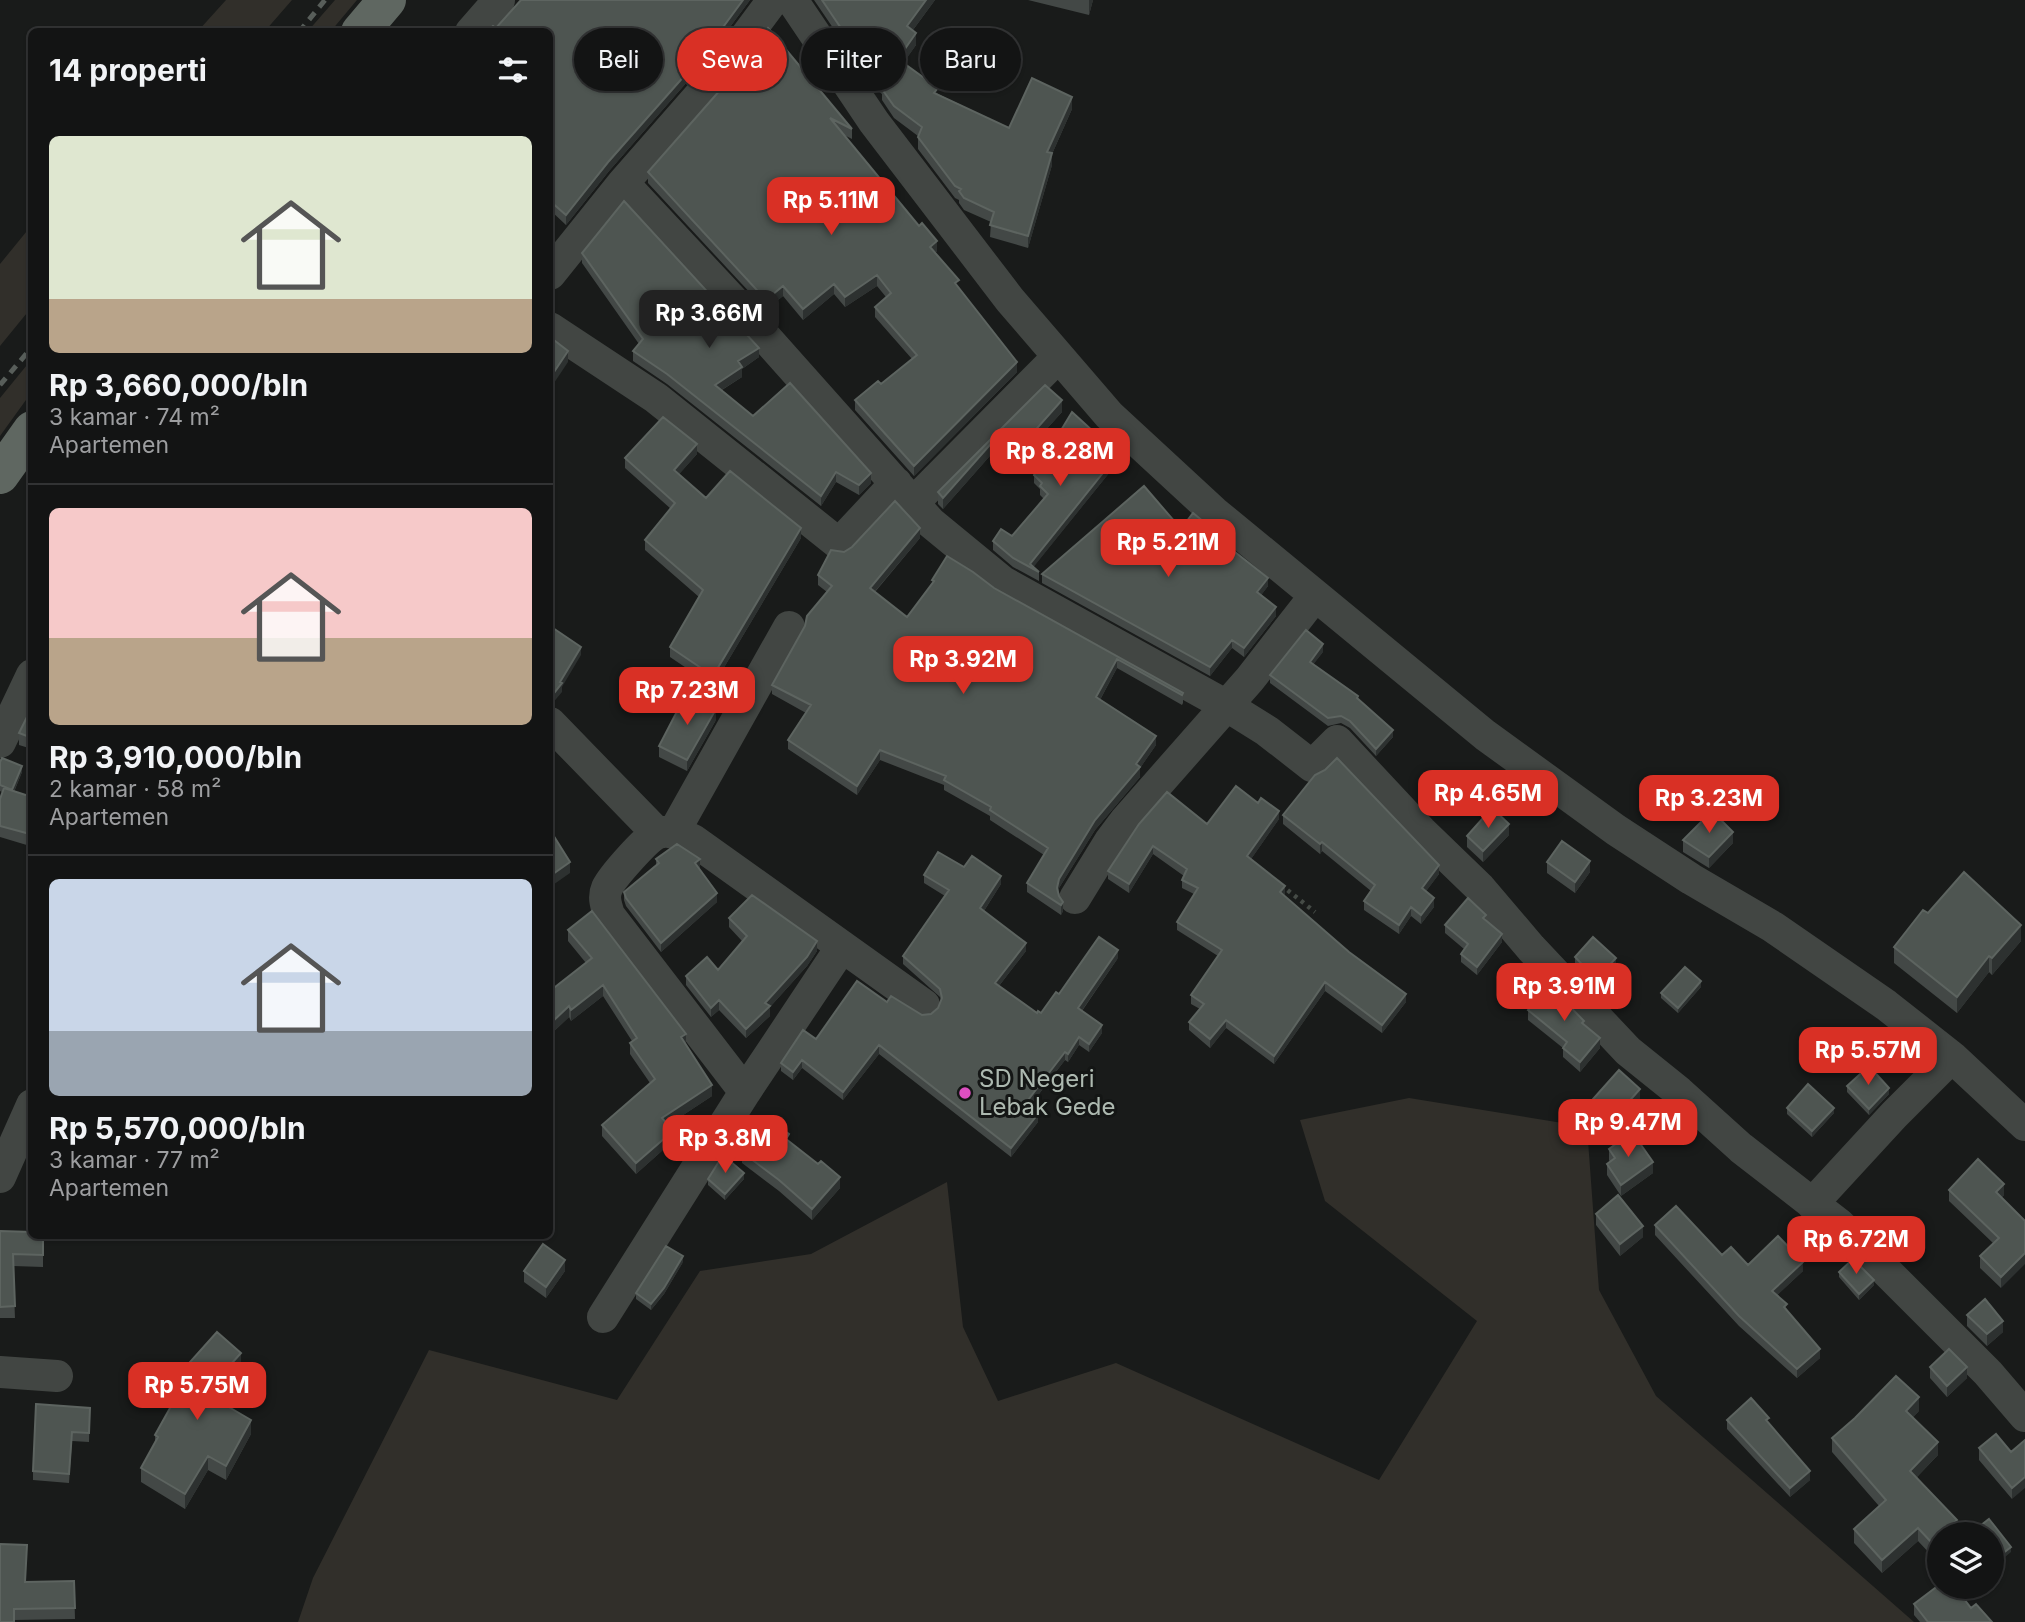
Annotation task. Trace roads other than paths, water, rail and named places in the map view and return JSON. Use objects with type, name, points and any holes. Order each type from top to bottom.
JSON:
[{"type":"highway","points":[[363,28],[387,0]]},
{"type":"highway","points":[[0,475],[28,436]]},
{"type":"street","points":[[474,28],[499,0]]},
{"type":"street","points":[[553,270],[623,183],[715,78],[773,0]]},
{"type":"street","points":[[792,0],[874,122],[1010,300],[1109,415],[1214,512],[1314,597],[1496,743],[1616,830],[1691,879],[1773,927],[1886,1005],[1952,1057],[2025,1125]]},
{"type":"street","points":[[623,183],[735,303],[930,522],[1003,582],[1227,706],[1267,731],[1312,766],[1337,741],[1421,831],[1480,888],[1531,948],[1628,1051],[1679,1092],[1741,1148],[1840,1225],[1988,1373],[2025,1416]]},
{"type":"street","points":[[553,330],[656,398],[839,544],[905,493],[1058,357]]},
{"type":"street","points":[[1075,898],[1125,821],[1227,706],[1314,597]]},
{"type":"street","points":[[745,1092],[609,915],[604,900],[607,887],[641,846],[666,833],[789,627]]},
{"type":"street","points":[[0,742],[28,683]]},
{"type":"street","points":[[553,726],[666,833],[693,840],[924,1005]]},
{"type":"street","points":[[604,1317],[745,1092],[841,948]]},
{"type":"street","points":[[1812,1204],[1952,1057]]},
{"type":"street","points":[[0,1177],[28,1114]]},
{"type":"street","points":[[0,1372],[57,1376]]},
{"type":"railway","points":[[302,28],[325,0]]},
{"type":"railway","points":[[0,385],[28,352]]},
{"type":"place","name":"SD Negeri Lebak Gede","points":[[965,1093]]}]
